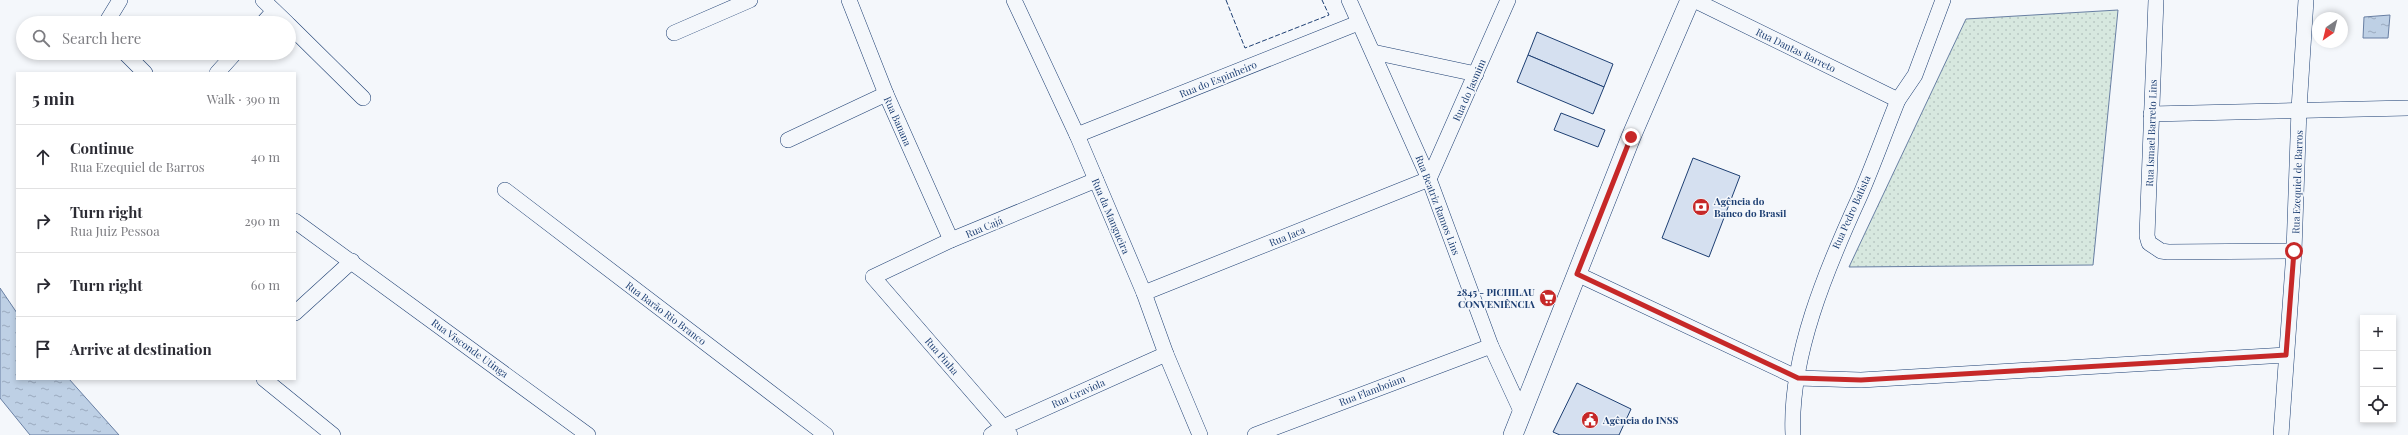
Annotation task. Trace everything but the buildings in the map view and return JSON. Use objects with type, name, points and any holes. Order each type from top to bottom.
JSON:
[{"type":"street","points":[[110,16],[120,0]]},
{"type":"street","points":[[263,0],[279,16]]},
{"type":"street","points":[[674,33],[750,0]]},
{"type":"street","name":"Rua Banana","points":[[849,0],[886,94],[951,240]]},
{"type":"street","name":"Rua da Mangueira","points":[[1014,0],[1077,135],[1144,293],[1166,354],[1200,435]]},
{"type":"street","name":"Rua Beatriz Ramos Lins","points":[[1349,0],[1429,179],[1491,346],[1522,413]]},
{"type":"street","name":"Rua do Jasmim","points":[[1429,179],[1508,0]]},
{"type":"street","points":[[1513,435],[1631,137],[1690,0]]},
{"type":"street","name":"Rua Dantas Barreto","points":[[1694,0],[1898,100]]},
{"type":"street","name":"Rua Pedro Batista","points":[[1793,435],[1792,419],[1802,353],[1827,270],[1898,100],[1914,75],[1943,0]]},
{"type":"street","name":"Rua Ismael Barreto Lins","points":[[2156,0],[2147,236],[2149,243],[2154,248],[2168,252],[2294,251]]},
{"type":"street","name":"Rua Ezequiel de Barros","points":[[2280,435],[2294,251],[2299,109],[2306,0]]},
{"type":"street","points":[[269,16],[274,11]]},
{"type":"street","name":"Rua do Espinheiro","points":[[1077,135],[1358,22]]},
{"type":"street","points":[[296,32],[363,98]]},
{"type":"street","points":[[1373,52],[1476,74]]},
{"type":"street","points":[[132,60],[144,72]]},
{"type":"street","points":[[218,72],[229,60]]},
{"type":"street","points":[[788,140],[886,94]]},
{"type":"street","points":[[2151,114],[2299,109],[2408,108]]},
{"type":"street","name":"Rua Jaca","points":[[1144,293],[1429,179]]},
{"type":"street","name":"Rua Cajá","points":[[873,277],[951,240],[1096,180]]},
{"type":"street","name":"Rua Barão Rio Branco","points":[[506,190],[826,435]]},
{"type":"street","name":"Rua Visconde Utinga","points":[[296,222],[352,261],[588,435]]},
{"type":"street","points":[[296,312],[352,261]]},
{"type":"street","points":[[1577,274],[1798,378],[1861,380],[2286,355]]},
{"type":"street","name":"Rua Pinha","points":[[873,277],[1001,432]]},
{"type":"street","name":"Rua Flamboiam","points":[[1254,435],[1491,346]]},
{"type":"street","name":"Rua Graviola","points":[[1001,432],[1166,354]]},
{"type":"street","points":[[265,380],[333,435]]},
{"type":"shaded area","points":[[2118,10],[2093,265],[1849,267],[1966,19]]},
{"type":"water","points":[[2390,15],[2388,38],[2363,38],[2364,17]]},
{"type":"water","points":[[0,288],[16,312],[16,380],[70,380],[119,435],[30,435],[0,398]]},
{"type":"fence","points":[[1226,0],[1245,48],[1329,15],[1322,0]]},
{"type":"place","name":"Agência do Banco do Brasil","points":[[1701,207]]},
{"type":"place","name":"2845 - PICHILAU CONVENIÊNCIA","points":[[1548,298]]},
{"type":"place","name":"Agência do INSS","points":[[1590,420]]},
{"type":"route","points":[[1631,137],[1577,274],[1798,378],[1831,381],[1861,380],[2286,355],[2294,251]]}]
